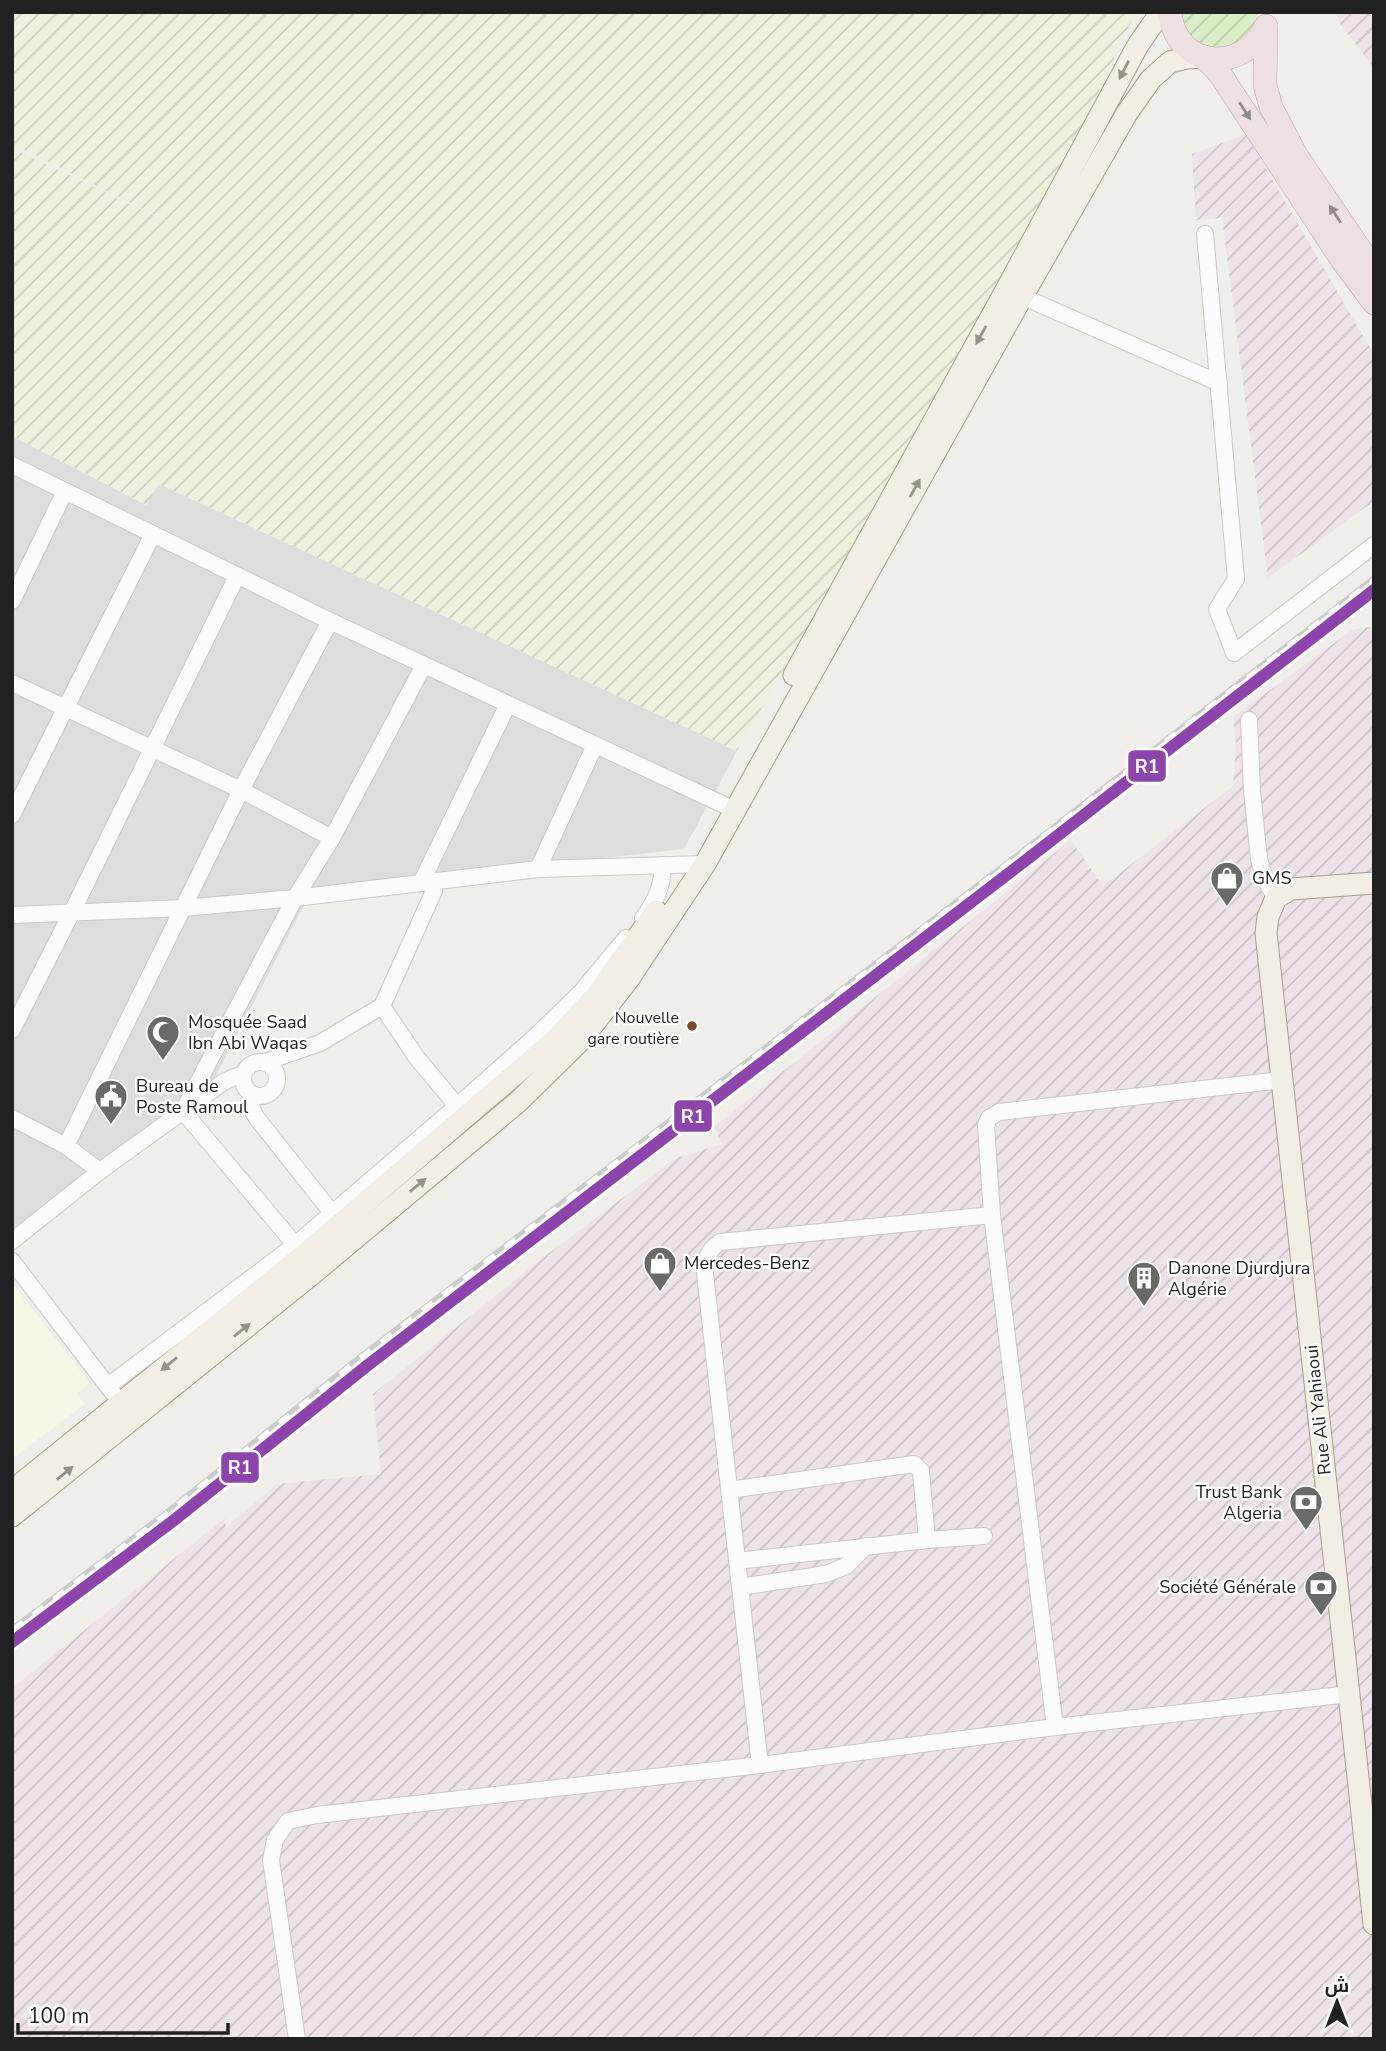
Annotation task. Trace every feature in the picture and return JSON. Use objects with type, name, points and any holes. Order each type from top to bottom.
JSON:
[{"type":"highway","points":[[1170,12],[1179,38],[1194,53],[1219,60],[1241,54],[1258,40],[1267,20]]},
{"type":"highway","points":[[1267,20],[1265,85],[1271,107],[1297,155],[1374,270]]},
{"type":"highway","points":[[1204,57],[1220,74],[1342,260],[1374,303]]},
{"type":"main road","points":[[12,1491],[305,1257],[518,1102],[581,1040],[628,980],[697,864],[1014,293],[1138,45],[1161,12]]},
{"type":"main road","points":[[1014,293],[1151,79],[1170,62],[1204,57]]},
{"type":"main road","points":[[12,1516],[305,1257],[462,1112],[554,1041],[596,996],[697,864]]},
{"type":"main road","points":[[1276,898],[1291,889],[1374,883]]},
{"type":"main road","name":"Rue Ali Yahiaoui","points":[[1276,898],[1268,917],[1266,933],[1374,1924]]},
{"type":"street","points":[[1205,234],[1236,579],[1217,609],[1234,653],[1374,545]]},
{"type":"street","points":[[1014,293],[1219,383]]},
{"type":"street","points":[[12,465],[330,621],[729,807]]},
{"type":"street","points":[[12,601],[65,491]]},
{"type":"street","points":[[12,815],[153,534]]},
{"type":"street","points":[[12,1030],[237,576]]},
{"type":"street","points":[[66,1146],[241,790],[330,621]]},
{"type":"street","points":[[183,1111],[295,898],[332,838],[424,665]]},
{"type":"street","points":[[12,683],[241,790],[332,838]]},
{"type":"street","points":[[265,1062],[277,1073],[276,1085],[269,1094],[252,1094],[244,1086],[243,1075],[248,1065],[320,1043],[382,1006],[427,887],[508,704]]},
{"type":"street","points":[[1249,720],[1252,791],[1259,859],[1265,880],[1276,898]]},
{"type":"street","points":[[538,869],[595,745]]},
{"type":"street","points":[[12,915],[182,908],[427,887],[538,869],[697,864]]},
{"type":"street","points":[[108,1386],[305,1257],[332,1213],[462,1112],[581,992],[650,908],[663,879],[662,865]]},
{"type":"street","points":[[382,1006],[417,1058],[462,1112]]},
{"type":"street","points":[[12,1241],[100,1171],[183,1111],[222,1083],[243,1075]]},
{"type":"street","points":[[1055,1727],[992,1215],[986,1125],[989,1118],[999,1112],[1282,1080]]},
{"type":"street","points":[[252,1094],[251,1107],[256,1117],[332,1213]]},
{"type":"street","points":[[183,1111],[305,1257]]},
{"type":"street","points":[[12,1118],[66,1146],[100,1171]]},
{"type":"street","points":[[760,1765],[705,1274],[706,1257],[720,1242],[992,1215]]},
{"type":"street","points":[[12,1261],[121,1403]]},
{"type":"street","points":[[729,1490],[914,1464],[921,1471],[928,1540]]},
{"type":"street","points":[[737,1561],[984,1536]]},
{"type":"street","points":[[740,1587],[826,1574],[846,1566],[866,1546]]},
{"type":"street","points":[[297,2039],[271,1860],[275,1840],[288,1821],[317,1815],[760,1765],[1055,1727],[1350,1695]]},
{"type":"shaded area","points":[[12,12],[1136,12],[1023,251],[737,751],[159,484],[147,505],[12,436],[12,148],[191,233],[12,144]]},
{"type":"shaded area","points":[[1336,12],[1374,12],[1374,68],[1338,21]]},
{"type":"shaded area","points":[[1246,134],[1374,355],[1374,501],[1268,578],[1222,218],[1196,220],[1192,154]]},
{"type":"shaded area","points":[[12,436],[146,505],[159,484],[737,751],[684,849],[312,890],[214,1079],[12,1233]]},
{"type":"shaded area","points":[[1374,626],[1374,2039],[12,2039],[12,1688],[225,1518],[226,1527],[277,1484],[381,1474],[373,1394],[549,1253],[676,1158],[722,1144],[714,1127],[1071,840],[1103,886],[1233,786],[1236,745],[1233,717],[1352,630]]},
{"type":"shaded area","points":[[12,1283],[90,1383],[77,1394],[85,1404],[12,1459]]},
{"type":"green space","points":[[1181,12],[1258,12],[1257,21],[1238,46],[1207,48],[1187,33]]},
{"type":"railway","points":[[12,1630],[167,1513],[361,1357],[1024,851],[1374,579]]},
{"type":"transit line","name":"R1","points":[[12,1642],[173,1521],[368,1365],[1374,590]]},
{"type":"place","name":"GMS","points":[[1227,908]]},
{"type":"place","name":"Nouvelle gare routière","points":[[692,1026]]},
{"type":"place","name":"Mosquée Saad Ibn Abi Waqas","points":[[163,1062]]},
{"type":"place","name":"Bureau de Poste Ramoul","points":[[111,1126]]},
{"type":"place","name":"Mercedes-Benz","points":[[660,1293]]},
{"type":"place","name":"Danone Djurdjura Algérie","points":[[1144,1308]]},
{"type":"place","name":"Trust Bank Algeria","points":[[1306,1532]]},
{"type":"place","name":"Société Générale","points":[[1321,1617]]}]
